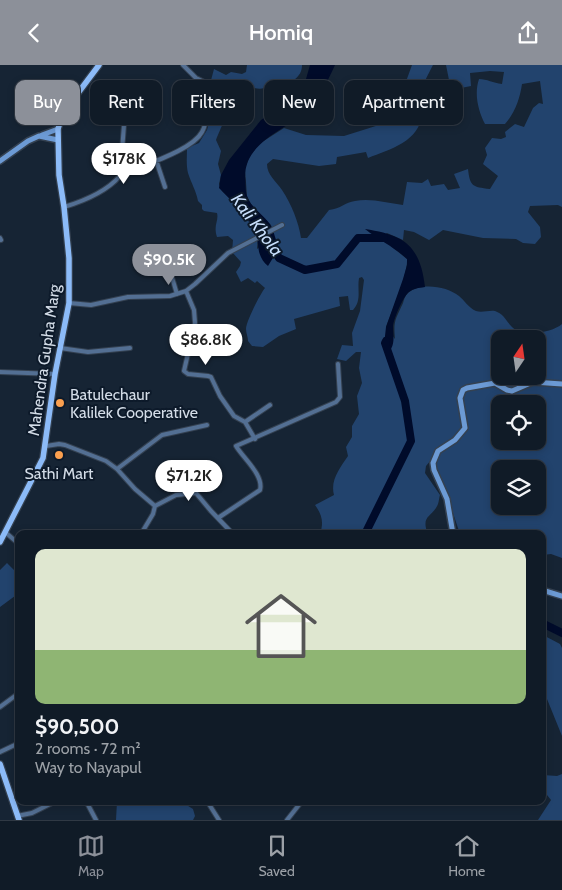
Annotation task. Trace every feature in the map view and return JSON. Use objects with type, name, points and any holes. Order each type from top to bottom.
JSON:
[{"type":"main road","name":"Mahendra Gupha Marg","points":[[0,542],[2,530],[39,466],[46,446],[55,374],[69,303],[69,258],[59,175],[58,129],[63,113],[99,65]]},
{"type":"main road","points":[[0,764],[18,818]]},
{"type":"street","points":[[64,207],[88,198],[128,172],[180,151],[197,140],[202,134],[208,107],[207,84],[196,78],[184,65]]},
{"type":"street","points":[[124,125],[125,136],[122,151],[128,172]]},
{"type":"street","points":[[0,161],[28,141],[58,129]]},
{"type":"street","points":[[39,135],[58,140]]},
{"type":"street","points":[[156,160],[165,187]]},
{"type":"street","points":[[69,303],[92,305],[128,297],[159,297],[186,291],[228,253],[282,225]]},
{"type":"street","points":[[167,261],[177,294]]},
{"type":"street","points":[[186,291],[194,310],[195,323],[184,371],[188,374],[208,375],[234,416],[245,423],[255,439]]},
{"type":"street","points":[[60,348],[88,352],[130,348]]},
{"type":"street","points":[[218,518],[260,490],[258,476],[236,446],[338,400],[340,397],[338,364]]},
{"type":"street","points":[[0,372],[55,374]]},
{"type":"street","points":[[452,530],[447,499],[434,470],[433,463],[438,451],[455,440],[465,427],[460,398],[463,390],[494,383],[507,391],[512,391],[533,382],[562,384]]},
{"type":"street","points":[[245,423],[270,405]]},
{"type":"street","points":[[117,469],[162,435],[207,425]]},
{"type":"street","points":[[46,446],[65,445],[80,452],[97,456],[117,469],[135,489],[155,506]]},
{"type":"street","points":[[143,530],[153,514],[155,506],[176,495],[193,492],[229,530]]},
{"type":"street","points":[[2,530],[15,541]]},
{"type":"street","points":[[546,591],[562,596]]},
{"type":"street","points":[[0,707],[15,696]]},
{"type":"street","points":[[0,752],[15,745]]},
{"type":"street","points":[[18,818],[48,805]]},
{"type":"street","points":[[88,805],[96,820]]},
{"type":"street","points":[[210,805],[219,820]]},
{"type":"street","points":[[287,820],[299,805]]},
{"type":"shaded area","points":[[247,65],[302,65],[300,74],[294,80],[264,80],[264,88],[262,89],[254,88],[254,80],[211,80],[214,69],[226,75],[231,72],[242,74],[246,72]]},
{"type":"shaded area","points":[[412,65],[433,65],[426,80],[407,80]]},
{"type":"shaded area","points":[[446,65],[562,65],[562,207],[558,205],[530,206],[528,212],[540,227],[541,237],[535,244],[523,243],[516,239],[483,238],[443,230],[429,240],[414,232],[404,230],[403,240],[387,233],[378,239],[386,242],[407,259],[402,283],[386,327],[395,339],[394,328],[405,296],[419,287],[426,286],[441,288],[454,293],[476,311],[498,312],[517,330],[491,330],[491,385],[546,385],[546,331],[562,324],[562,558],[551,554],[546,555],[546,530],[459,530],[449,501],[435,474],[435,461],[431,460],[426,466],[425,473],[440,495],[436,508],[426,520],[427,530],[321,530],[322,519],[315,505],[334,495],[333,484],[348,456],[346,447],[352,437],[352,426],[359,414],[357,396],[362,383],[359,368],[361,352],[356,352],[346,361],[337,359],[342,345],[353,346],[352,333],[360,311],[364,280],[362,277],[359,278],[358,299],[353,310],[350,310],[348,296],[339,297],[340,306],[294,319],[296,329],[279,336],[263,347],[252,346],[248,341],[247,325],[265,288],[257,281],[255,283],[248,278],[241,282],[236,272],[241,262],[232,252],[233,240],[228,236],[217,237],[217,213],[202,209],[188,173],[187,148],[199,143],[208,125],[223,125],[216,140],[221,151],[218,164],[221,175],[219,184],[222,191],[236,205],[239,215],[254,228],[257,237],[257,249],[274,236],[271,225],[251,204],[247,196],[245,169],[249,157],[259,144],[284,128],[306,135],[344,136],[379,125],[419,125],[410,138],[368,158],[366,152],[337,157],[336,164],[319,166],[273,159],[267,164],[270,175],[282,190],[291,207],[301,238],[307,238],[329,210],[348,203],[367,200],[403,205],[407,182],[422,183],[428,179],[431,186],[444,184],[448,190],[460,188],[454,174],[468,169],[473,185],[490,189],[498,176],[483,164],[487,155],[485,148],[492,138],[501,139],[506,137],[505,132],[515,124],[524,127],[533,108],[539,103],[543,104],[540,81],[522,84],[512,115],[505,124],[485,124],[477,102],[479,79],[502,84],[504,72],[470,73],[471,86],[463,88],[463,80],[449,80]]},
{"type":"shaded area","points":[[7,563],[15,571],[15,596],[0,607],[0,570]]},
{"type":"shaded area","points":[[546,637],[560,644],[562,648],[562,736],[547,699]]},
{"type":"shaded area","points":[[562,774],[562,820],[538,820],[551,800],[546,794],[546,775],[557,776]]},
{"type":"shaded area","points":[[117,805],[187,805],[193,809],[195,816],[193,820],[116,820]]},
{"type":"water","points":[[310,65],[335,65],[328,80],[306,79]]},
{"type":"water","points":[[264,118],[264,125],[287,125],[269,137],[252,154],[247,165],[245,177],[249,201],[271,226],[279,248],[268,266],[260,255],[254,226],[250,221],[239,215],[236,205],[219,188],[221,175],[229,160]]},
{"type":"water","points":[[365,229],[390,235],[408,245],[419,261],[423,273],[425,287],[409,292],[397,314],[393,326],[391,349],[385,350],[386,327],[403,279],[407,259]]},
{"type":"waterway","name":"Kali Khola","points":[[271,244],[279,258],[305,270],[337,264],[358,238],[384,238]]},
{"type":"waterway","name":"Kali Khola","points":[[367,530],[411,441],[405,401],[385,343],[386,341]]},
{"type":"waterway","points":[[546,625],[562,633]]},
{"type":"place","name":"Batulechaur Kalilek Cooperative","points":[[60,403]]},
{"type":"place","name":"Sathi Mart","points":[[59,455]]}]
